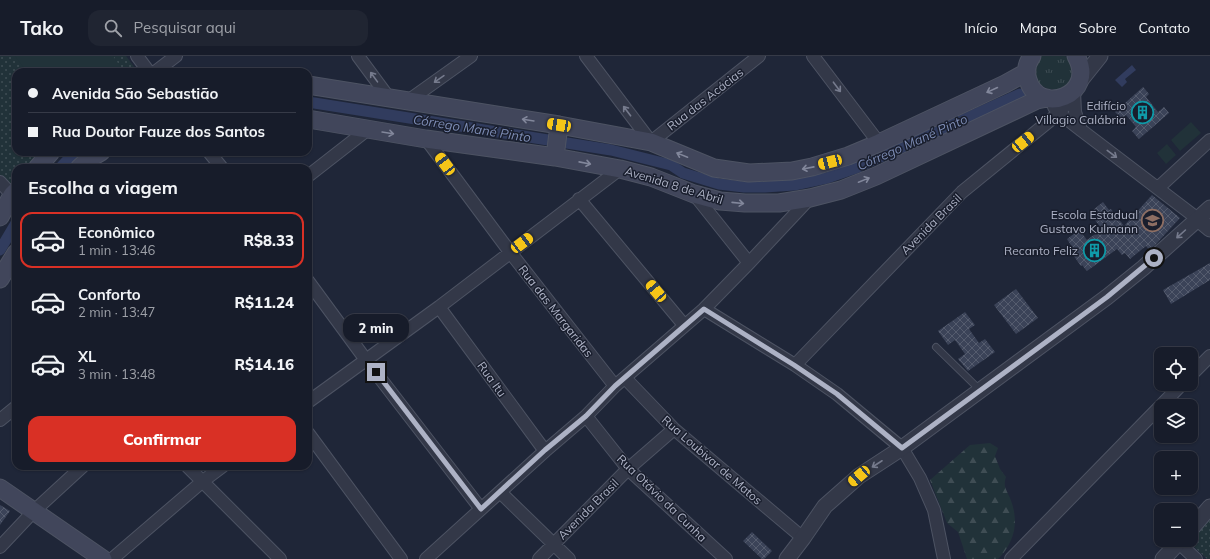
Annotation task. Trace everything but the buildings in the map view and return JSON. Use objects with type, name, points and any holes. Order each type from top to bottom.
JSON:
[{"type":"main road","points":[[1032,56],[1027,72],[1030,86],[1040,96],[1048,98]]},
{"type":"main road","points":[[1076,56],[1081,68],[1077,86]]},
{"type":"main road","name":"Avenida 8 de Abril","points":[[312,120],[426,140],[650,142],[714,168],[749,173],[778,172],[812,167],[848,156],[879,144],[1027,72]]},
{"type":"main road","name":"Avenida 8 de Abril","points":[[312,86],[408,101],[557,141],[620,169],[650,177],[694,194],[720,201],[745,203],[779,203],[810,198],[841,190],[876,176],[1037,100],[1048,98],[1057,99],[1064,97],[1077,86]]},
{"type":"main road","points":[[40,164],[48,156]]},
{"type":"main road","points":[[83,164],[94,156]]},
{"type":"main road","points":[[0,217],[6,187]]},
{"type":"main road","points":[[0,279],[12,259]]},
{"type":"main road","points":[[0,488],[103,559]]},
{"type":"street","points":[[137,56],[146,68]]},
{"type":"street","points":[[160,68],[176,56]]},
{"type":"street","points":[[358,56],[389,98]]},
{"type":"street","points":[[408,101],[471,56]]},
{"type":"street","points":[[586,56],[650,142]]},
{"type":"street","name":"Rua das Acácias","points":[[650,142],[759,56]]},
{"type":"street","points":[[813,56],[879,144]]},
{"type":"street","points":[[1081,130],[1076,112],[1077,86],[1100,56]]},
{"type":"street","name":"Avenida Brasil","points":[[794,365],[962,192],[1059,113],[1068,102],[1077,86]]},
{"type":"street","points":[[1048,98],[1059,113],[1210,229]]},
{"type":"street","points":[[312,173],[366,130]]},
{"type":"street","name":"Rua das Margaridas","points":[[426,140],[510,252],[615,386]]},
{"type":"street","points":[[1158,188],[1210,140]]},
{"type":"street","points":[[212,156],[219,164]]},
{"type":"street","points":[[312,399],[439,307],[620,169]]},
{"type":"street","points":[[694,194],[749,263]]},
{"type":"street","points":[[426,559],[545,450],[586,416],[615,386],[704,309],[810,198]]},
{"type":"street","points":[[579,199],[684,325]]},
{"type":"street","points":[[787,559],[825,506],[859,476],[902,448],[1107,297],[1143,268],[1210,208]]},
{"type":"street","points":[[312,286],[366,360],[481,509]]},
{"type":"street","name":"Rua Itu","points":[[439,307],[545,450]]},
{"type":"street","points":[[704,309],[794,365],[837,394],[902,448],[920,478],[934,510],[944,559]]},
{"type":"street","points":[[1198,368],[1210,356]]},
{"type":"street","name":"Rua Loubivar de Matos","points":[[626,378],[674,429],[803,538]]},
{"type":"street","points":[[1011,559],[1175,391]]},
{"type":"street","points":[[0,420],[12,410]]},
{"type":"street","name":"Rua Otávio da Cunha","points":[[586,416],[628,469],[726,559]]},
{"type":"street","name":"Avenida Brasil","points":[[539,559],[628,469],[674,429]]},
{"type":"street","points":[[312,438],[401,559]]},
{"type":"street","points":[[0,547],[33,512],[79,470]]},
{"type":"street","points":[[191,470],[280,559]]},
{"type":"street","points":[[112,559],[218,470]]},
{"type":"street","points":[[500,492],[568,559]]},
{"type":"street","points":[[1198,521],[1210,507]]},
{"type":"street","points":[[1164,559],[1175,547]]},
{"type":"street","points":[[1185,547],[1196,559]]},
{"type":"lane","points":[[936,346],[980,390]]},
{"type":"green space","points":[[0,56],[126,56],[135,68],[12,68],[12,156],[42,156],[35,164],[12,164],[12,186],[4,181],[0,176]]},
{"type":"green space","points":[[15,56],[113,56],[121,68],[24,68]]},
{"type":"green space","points":[[1041,56],[1065,56],[1070,61],[1071,65],[1072,73],[1069,83],[1062,88],[1054,90],[1039,82],[1034,75],[1035,66]]},
{"type":"green space","points":[[1191,122],[1201,133],[1180,151],[1171,140]]},
{"type":"green space","points":[[1167,144],[1176,155],[1166,164],[1157,153]]},
{"type":"green space","points":[[990,443],[998,448],[995,456],[1000,469],[1006,477],[1005,488],[1013,506],[1015,522],[1014,530],[1009,545],[998,559],[967,559],[958,532],[947,523],[930,480],[970,445]]},
{"type":"green space","points":[[1210,519],[1210,559],[1207,559],[1194,547],[1198,547],[1198,532]]},
{"type":"water","points":[[1132,65],[1136,70],[1125,79],[1127,82],[1122,87],[1115,80]]},
{"type":"waterway","name":"Córrego Mané Pinto","points":[[312,103],[611,150],[671,165],[683,173],[719,184],[744,187],[765,187],[794,185],[827,178],[856,168],[1020,94]]},
{"type":"waterway","name":"Córrego Mané Pinto","points":[[64,164],[71,156]]},
{"type":"waterway","name":"Córrego Mané Pinto","points":[[0,250],[12,230]]},
{"type":"place","name":"Edifício Villagio Calábria","points":[[1142,112]]},
{"type":"place","name":"Escola Estadual Gustavo Kulmann","points":[[1153,221]]},
{"type":"place","name":"Recanto Feliz","points":[[1094,250]]},
{"type":"route","points":[[376,372],[481,509],[545,450],[586,416],[615,386],[704,309],[794,365],[837,394],[902,448],[1107,297],[1154,258]]}]
